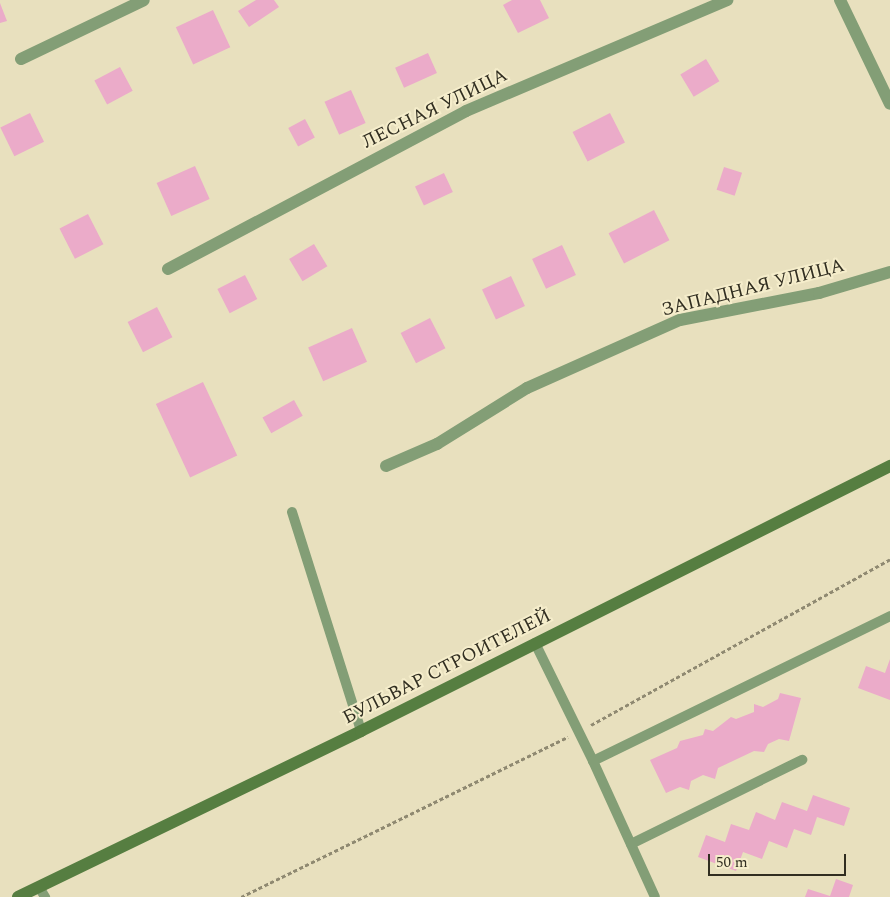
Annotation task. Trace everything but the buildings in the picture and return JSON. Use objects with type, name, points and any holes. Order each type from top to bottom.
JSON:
[{"type":"main road","name":"БУЛЬВАР СТРОИТЕЛЕЙ","points":[[18,897],[42,892],[890,466]]},
{"type":"street","points":[[21,59],[144,0]]},
{"type":"street","name":"ЛЕСНАЯ УЛИЦА","points":[[168,269],[466,111],[727,0]]},
{"type":"street","points":[[840,0],[890,104]]},
{"type":"street","name":"ЗАПАДНАЯ УЛИЦА","points":[[386,466],[437,444],[527,388],[680,320],[819,293],[890,272]]},
{"type":"lane","points":[[292,512],[361,731]]},
{"type":"lane","points":[[593,761],[890,616]]},
{"type":"lane","points":[[535,643],[593,761],[655,897]]},
{"type":"lane","points":[[631,844],[802,760]]}]
